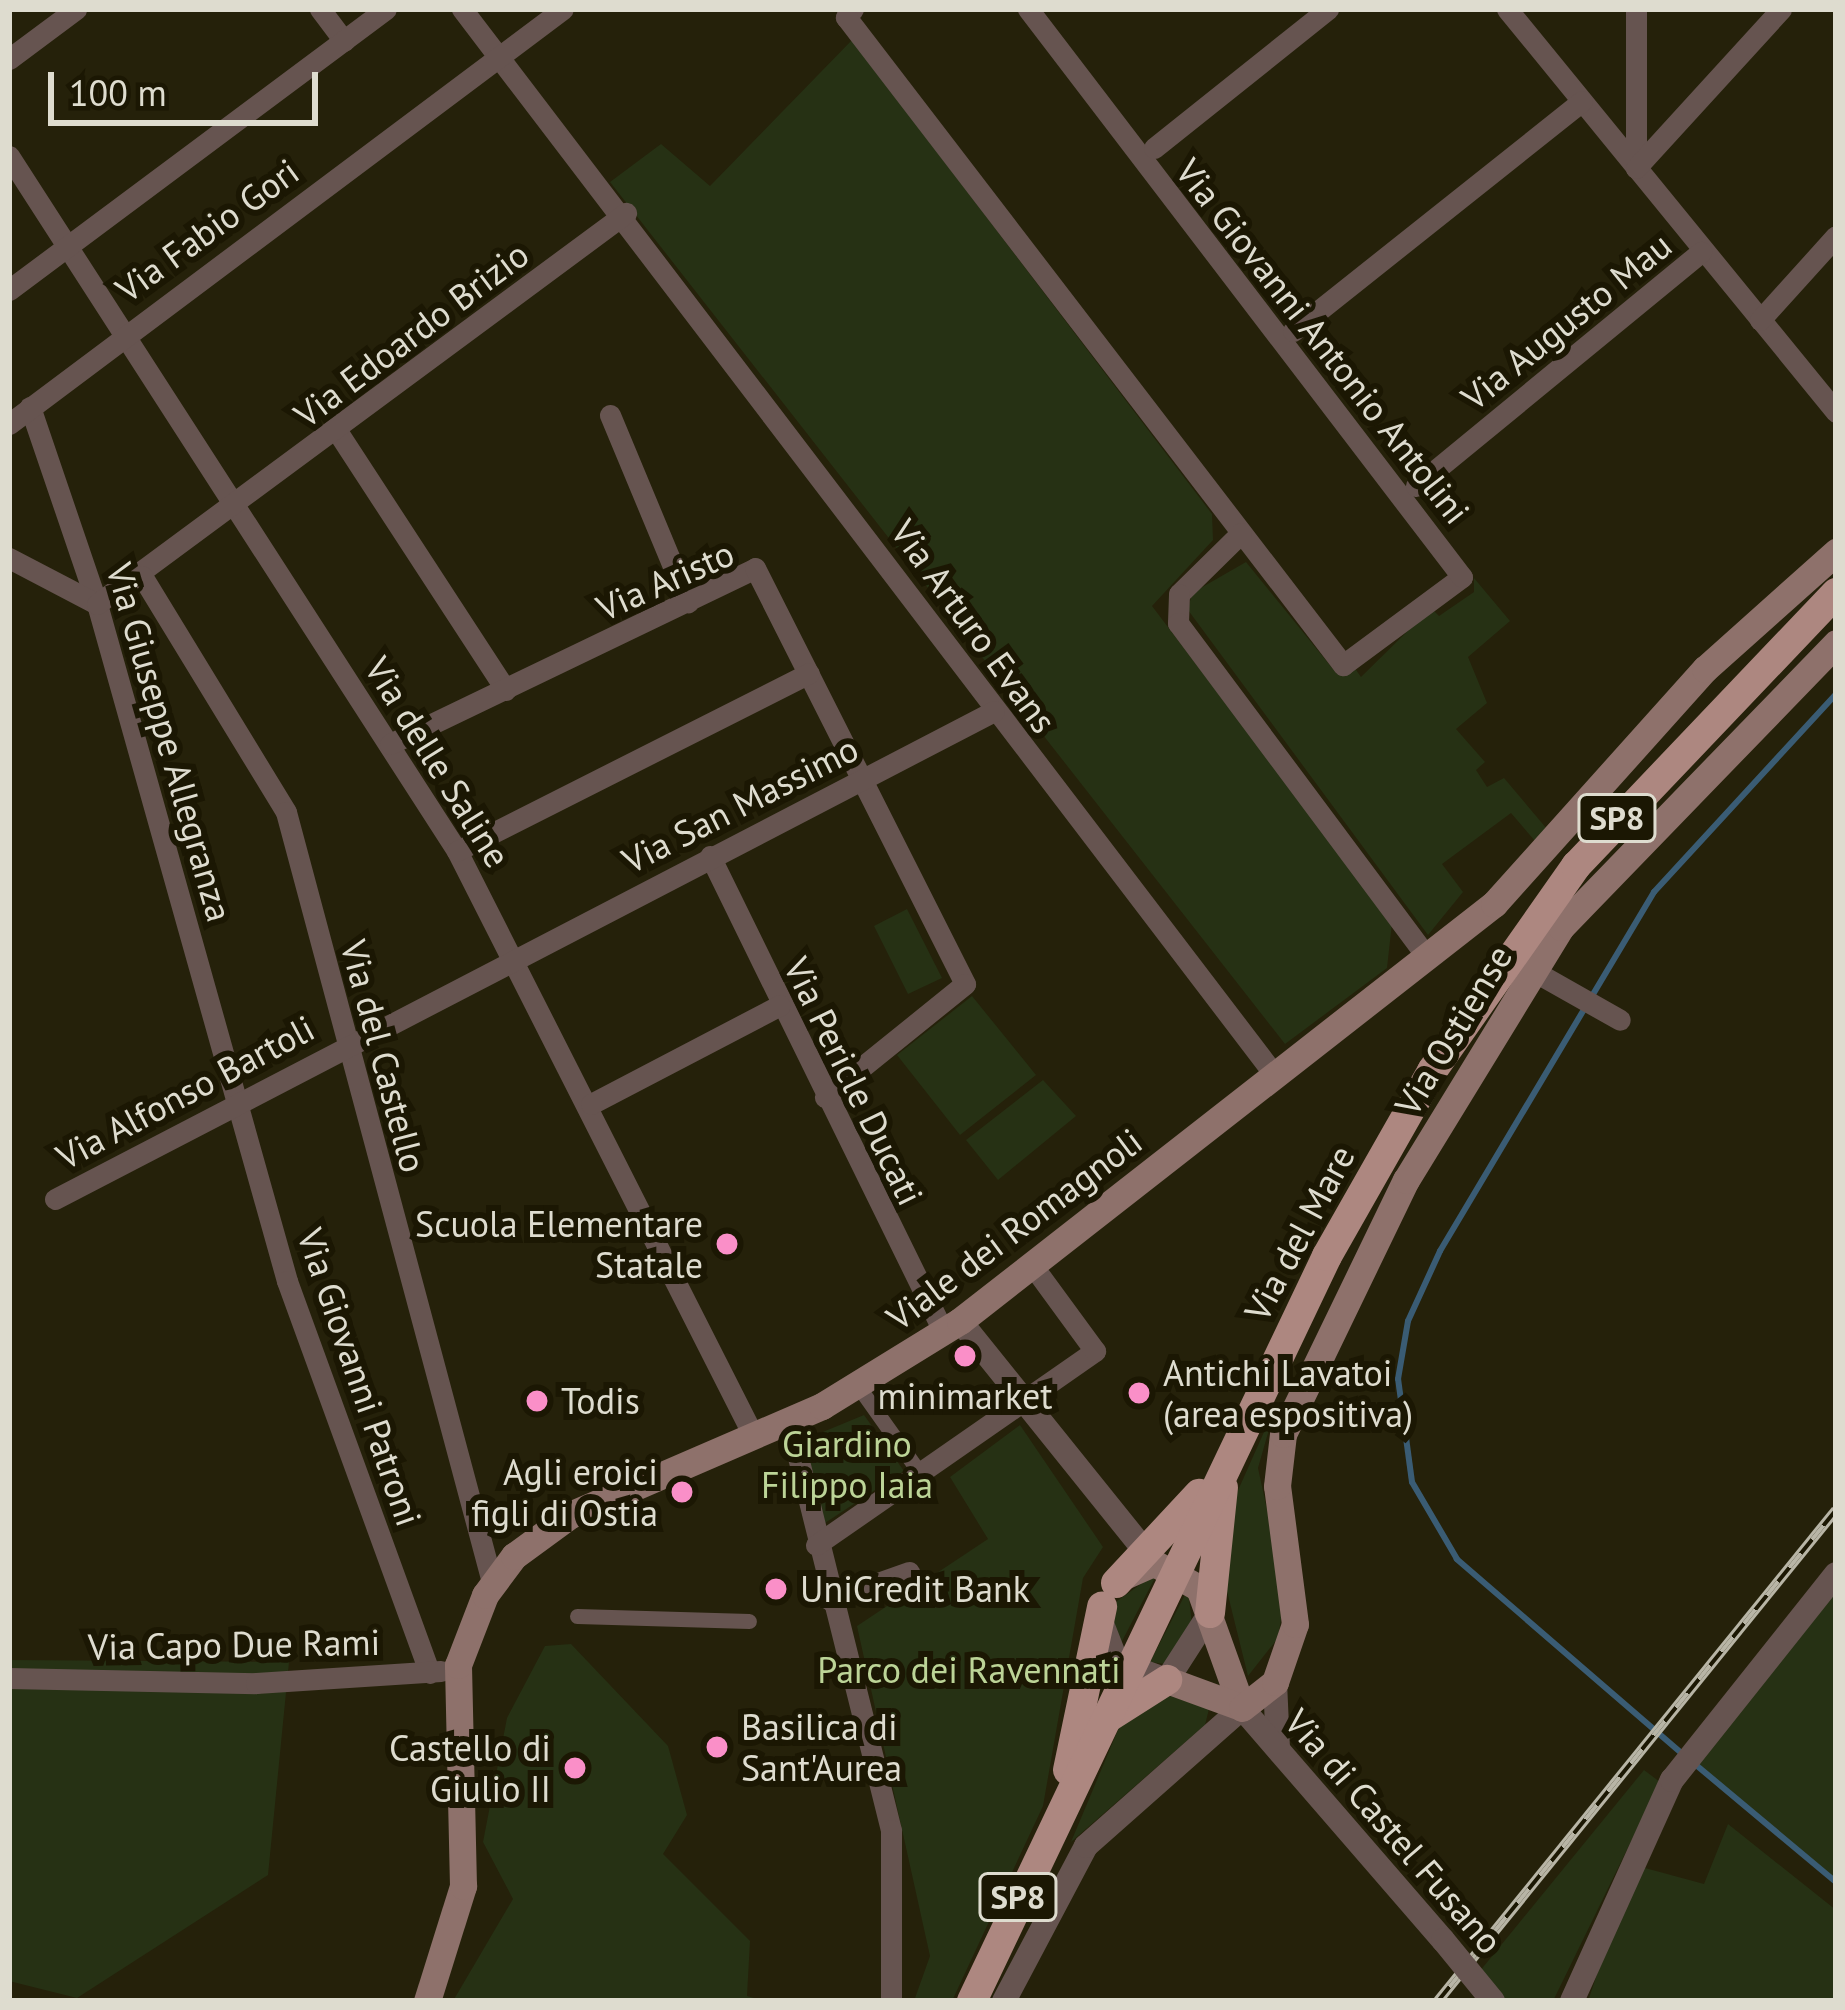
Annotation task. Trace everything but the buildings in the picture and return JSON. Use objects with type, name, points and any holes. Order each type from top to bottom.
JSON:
[{"type":"main road","name":"Viale dei Romagnoli","points":[[427,2001],[463,1886],[458,1665],[492,1582],[570,1515],[788,1421],[858,1386],[952,1327],[1525,875],[1686,689],[1836,552]]},
{"type":"main road","name":"Via del Mare","points":[[972,2001],[1127,1669],[1156,1560],[1224,1468],[1327,1256],[1492,976],[1637,795],[1836,593]]},
{"type":"main road","name":"Via Ostiense","points":[[1275,1682],[1297,1609],[1276,1486],[1288,1418],[1406,1180],[1530,969],[1676,797],[1836,643]]},
{"type":"main road","points":[[1224,1468],[1210,1613],[1242,1708]]},
{"type":"main road","points":[[1065,1794],[1109,1595],[1156,1560],[1210,1613]]},
{"type":"main road","points":[[1104,1720],[1167,1680],[1242,1708]]},
{"type":"main road","points":[[1242,1708],[1275,1682]]},
{"type":"street","points":[[9,58],[76,9]]},
{"type":"street","points":[[320,9],[344,41]]},
{"type":"street","points":[[9,290],[386,9]]},
{"type":"street","name":"Via Arturo Evans","points":[[462,9],[626,213],[994,711],[1274,1074]]},
{"type":"street","name":"Via Fabio Gori","points":[[9,424],[123,333],[563,9]]},
{"type":"street","name":"Via Giovanni Antonio Antolini","points":[[853,9],[847,17],[1343,665],[1462,577],[1028,9]]},
{"type":"street","points":[[1154,148],[1328,9]]},
{"type":"street","points":[[1507,9],[1836,412]]},
{"type":"street","points":[[1636,9],[1636,168]]},
{"type":"street","points":[[1636,168],[1781,9]]},
{"type":"street","points":[[1293,331],[1582,101]]},
{"type":"street","name":"Via delle Saline","points":[[9,155],[457,851],[591,1105],[753,1436]]},
{"type":"street","name":"Via Edoardo Brizio","points":[[97,604],[237,508],[626,213]]},
{"type":"street","points":[[1760,320],[1836,236]]},
{"type":"street","name":"Via Augusto Mau","points":[[1416,486],[1702,252]]},
{"type":"street","name":"Via Giuseppe Allegranza","points":[[31,406],[97,604],[238,1099]]},
{"type":"street","points":[[610,415],[688,602]]},
{"type":"street","points":[[338,431],[506,690]]},
{"type":"street","points":[[1241,532],[1179,594],[1178,623],[1426,956]]},
{"type":"street","points":[[9,558],[97,604]]},
{"type":"street","name":"Via Aristo","points":[[390,744],[754,568],[965,983],[825,1097]]},
{"type":"street","name":"Via del Castello","points":[[142,577],[286,812],[492,1582]]},
{"type":"street","points":[[457,851],[809,673]]},
{"type":"street","name":"Via San Massimo","points":[[346,1043],[994,711]]},
{"type":"street","name":"Via Pericle Ducati","points":[[710,856],[825,1097],[952,1327]]},
{"type":"street","points":[[1530,969],[1610,1015]]},
{"type":"street","points":[[591,1105],[780,1005]]},
{"type":"street","name":"Via Alfonso Bartoli","points":[[55,1199],[346,1043]]},
{"type":"street","name":"Via Giovanni Patroni","points":[[238,1099],[287,1281],[430,1673]]},
{"type":"street","points":[[816,1545],[1027,1403],[1095,1351],[1032,1265]]},
{"type":"street","points":[[952,1327],[1027,1403],[1115,1525],[1156,1560]]},
{"type":"street","points":[[858,1386],[922,1476]]},
{"type":"street","points":[[788,1421],[891,1830],[891,2001]]},
{"type":"street","points":[[1115,1525],[1104,1642],[1127,1669],[1167,1680],[1210,1613]]},
{"type":"street","points":[[830,1600],[909,1572]]},
{"type":"street","points":[[1572,2001],[1672,1780],[1836,1574]]},
{"type":"street","points":[[577,1616],[749,1621]]},
{"type":"street","name":"Via Capo Due Rami","points":[[9,1678],[430,1673],[458,1665]]},
{"type":"street","points":[[1275,1682],[1281,1757]]},
{"type":"street","points":[[1004,2001],[1086,1846],[1242,1708]]},
{"type":"street","name":"Via di Castel Fusano","points":[[1242,1708],[1493,2001]]},
{"type":"green space","points":[[852,40],[1212,514],[1213,540],[1152,606],[1392,923],[1387,968],[1285,1044],[610,182],[661,144],[710,186]]},
{"type":"green space","points":[[1246,562],[1337,674],[1354,667],[1361,677],[1431,608],[1439,616],[1474,592],[1474,578],[1510,621],[1468,657],[1487,703],[1456,729],[1485,762],[1476,770],[1487,787],[1504,778],[1547,829],[1535,841],[1511,813],[1442,864],[1463,892],[1428,935],[1188,610],[1192,593]]},
{"type":"green space","points":[[907,909],[942,978],[908,994],[874,926]]},
{"type":"green space","points":[[972,996],[1036,1075],[960,1135],[897,1055]]},
{"type":"green space","points":[[1043,1080],[1076,1116],[998,1180],[966,1140]]},
{"type":"green space","points":[[1276,1405],[1258,1468],[1285,1593],[1278,1638],[1248,1676],[1222,1571],[1227,1515]]},
{"type":"green space","name":"Giardino Filippo Iaia","points":[[864,1415],[904,1471],[825,1523],[801,1441]]},
{"type":"green space","name":"Parco dei Ravennati","points":[[1020,1425],[1103,1547],[1083,1578],[1043,1806],[952,2001],[914,2001],[930,1956],[857,1626],[988,1539],[950,1477]]},
{"type":"green space","points":[[1158,1572],[1120,1645],[1110,1624],[1117,1601]]},
{"type":"green space","points":[[1836,1574],[1836,1881],[1680,1752]]},
{"type":"green space","points":[[1188,1589],[1192,1625],[1165,1664],[1150,1662]]},
{"type":"green space","points":[[571,1644],[668,1746],[687,1815],[663,1854],[750,1941],[747,1996],[765,2001],[453,2001],[513,1899],[483,1842],[507,1718],[545,1646]]},
{"type":"green space","points":[[9,1660],[289,1662],[268,1875],[77,1998],[9,1981]]},
{"type":"green space","points":[[1167,1695],[1209,1709],[1205,1725],[1071,1842],[1120,1725]]},
{"type":"green space","points":[[1644,1770],[1660,1782],[1553,2001],[1497,2001],[1475,1977]]},
{"type":"green space","points":[[1728,1824],[1836,1910],[1836,2001],[1588,2001],[1634,1865],[1704,1884]]},
{"type":"waterway","points":[[1686,1757],[1457,1559],[1412,1482],[1398,1379],[1408,1321],[1440,1251],[1654,892],[1836,694]]},
{"type":"waterway","points":[[1696,1765],[1836,1882]]},
{"type":"railway","points":[[1438,2001],[1836,1510]]},
{"type":"place","name":"Scuola Elementare Statale","points":[[727,1244]]},
{"type":"place","name":"minimarket","points":[[965,1356]]},
{"type":"place","name":"Antichi Lavatoi (area espositiva)","points":[[1139,1393]]},
{"type":"place","name":"Todis","points":[[537,1401]]},
{"type":"place","name":"Agli eroici figli di Ostia","points":[[682,1492]]},
{"type":"place","name":"UniCredit Bank","points":[[776,1589]]},
{"type":"place","name":"Basilica di Sant'Aurea","points":[[717,1747]]},
{"type":"place","name":"Castello di Giulio II","points":[[575,1768]]}]
